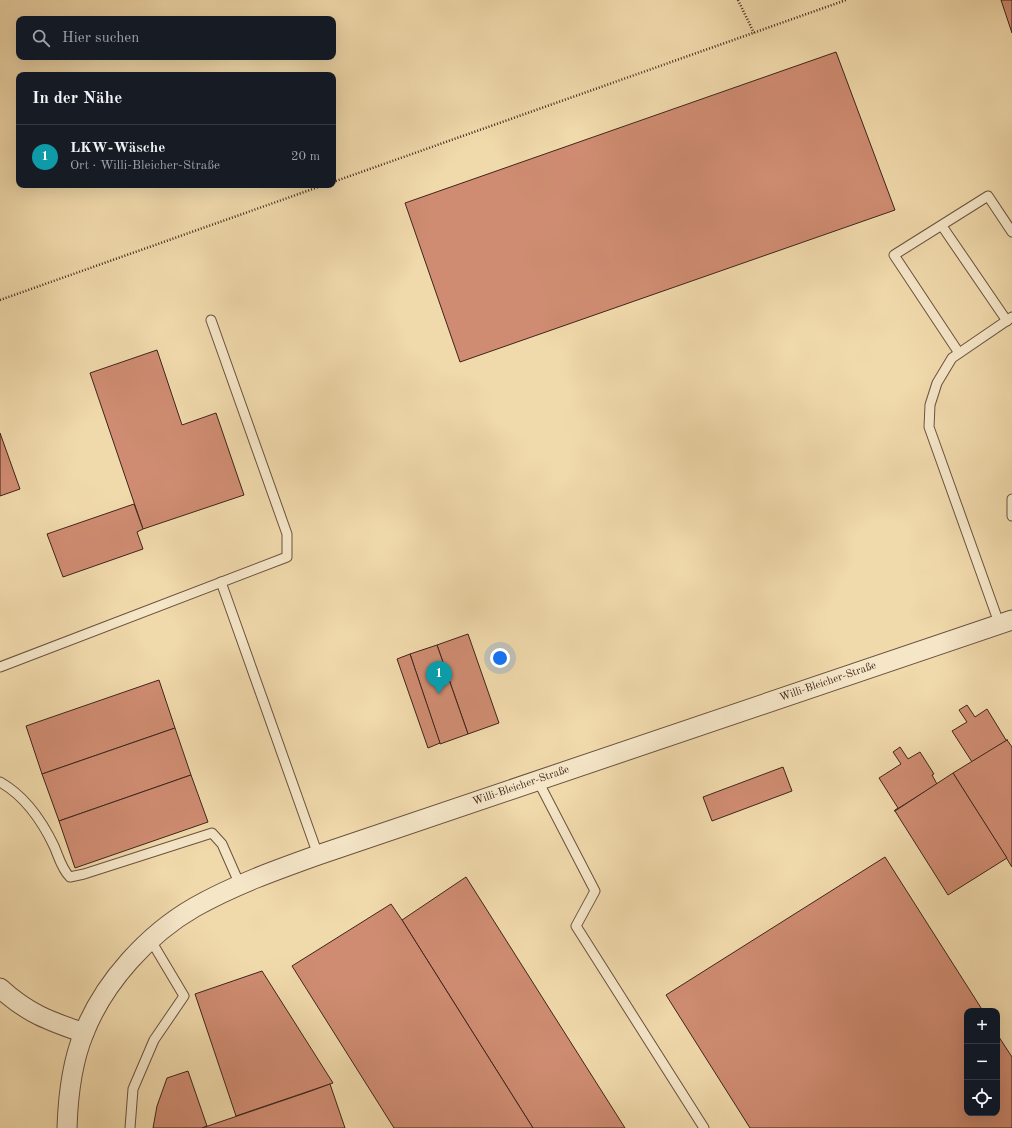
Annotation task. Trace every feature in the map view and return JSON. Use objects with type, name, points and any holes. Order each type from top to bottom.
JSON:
[{"type":"street","name":"Willi-Bleicher-Straße","points":[[67,1128],[73,1072],[84,1033],[105,992],[150,939],[194,908],[240,885],[318,855],[1005,622]]},
{"type":"street","points":[[0,988],[12,1000],[45,1020],[84,1033]]},
{"type":"lane","points":[[959,353],[894,255],[988,196],[1012,232]]},
{"type":"lane","points":[[942,226],[1010,319],[952,358],[937,383],[930,405],[929,427],[1005,622]]},
{"type":"lane","points":[[0,667],[287,557],[287,534],[211,320]]},
{"type":"lane","points":[[1012,499],[1012,516]]},
{"type":"lane","points":[[221,582],[318,855]]},
{"type":"lane","points":[[538,781],[595,891],[576,926],[704,1128]]},
{"type":"lane","points":[[0,782],[20,798],[36,816],[49,835],[70,877],[84,874],[212,833],[222,844],[240,885]]},
{"type":"lane","points":[[130,1128],[133,1089],[154,1040],[184,996],[150,939]]},
{"type":"path","points":[[738,0],[754,33]]},
{"type":"path","points":[[336,181],[846,0]]},
{"type":"path","points":[[0,300],[316,188]]},
{"type":"building","points":[[1001,0],[1012,0],[1012,33]]},
{"type":"building","points":[[836,52],[895,210],[460,362],[405,203]]},
{"type":"building","points":[[157,350],[182,425],[216,413],[244,495],[143,529],[90,373]]},
{"type":"building","points":[[0,433],[20,489],[0,496]]},
{"type":"building","points":[[134,504],[143,529],[137,532],[143,549],[63,577],[47,534]]},
{"type":"building","points":[[468,634],[499,723],[468,734],[437,645]]},
{"type":"building","points":[[437,645],[468,734],[440,744],[410,654]]},
{"type":"building","points":[[410,654],[440,743],[428,748],[397,659]]},
{"type":"building","points":[[159,680],[175,728],[42,774],[26,726]]},
{"type":"building","points":[[967,705],[975,717],[987,709],[1006,740],[1008,740],[972,762],[952,731],[967,722],[959,710]]},
{"type":"building","points":[[175,728],[191,775],[59,821],[42,774]]},
{"type":"building","points":[[1007,740],[1012,747],[1012,867],[953,773]]},
{"type":"building","points":[[900,747],[908,759],[920,752],[934,774],[932,775],[937,784],[894,811],[898,808],[879,778],[901,764],[893,752]]},
{"type":"building","points":[[783,767],[792,791],[712,821],[703,797]]},
{"type":"building","points":[[953,773],[1007,858],[948,895],[895,811]]},
{"type":"building","points":[[191,775],[208,822],[75,868],[59,821]]},
{"type":"building","points":[[885,857],[981,1008],[964,1008],[964,1116],[1000,1116],[1000,1039],[1012,1057],[1012,1128],[750,1128],[666,995]]},
{"type":"building","points":[[466,877],[625,1128],[533,1128],[402,920]]},
{"type":"building","points":[[391,904],[533,1128],[394,1128],[292,966]]},
{"type":"building","points":[[262,971],[333,1083],[236,1116],[195,994]]},
{"type":"building","points":[[188,1071],[207,1126],[202,1128],[153,1128],[157,1106],[167,1078]]},
{"type":"building","points":[[330,1084],[345,1128],[202,1128],[308,1092]]},
{"type":"place","name":"LKW-Wäsche","points":[[439,694]]}]
